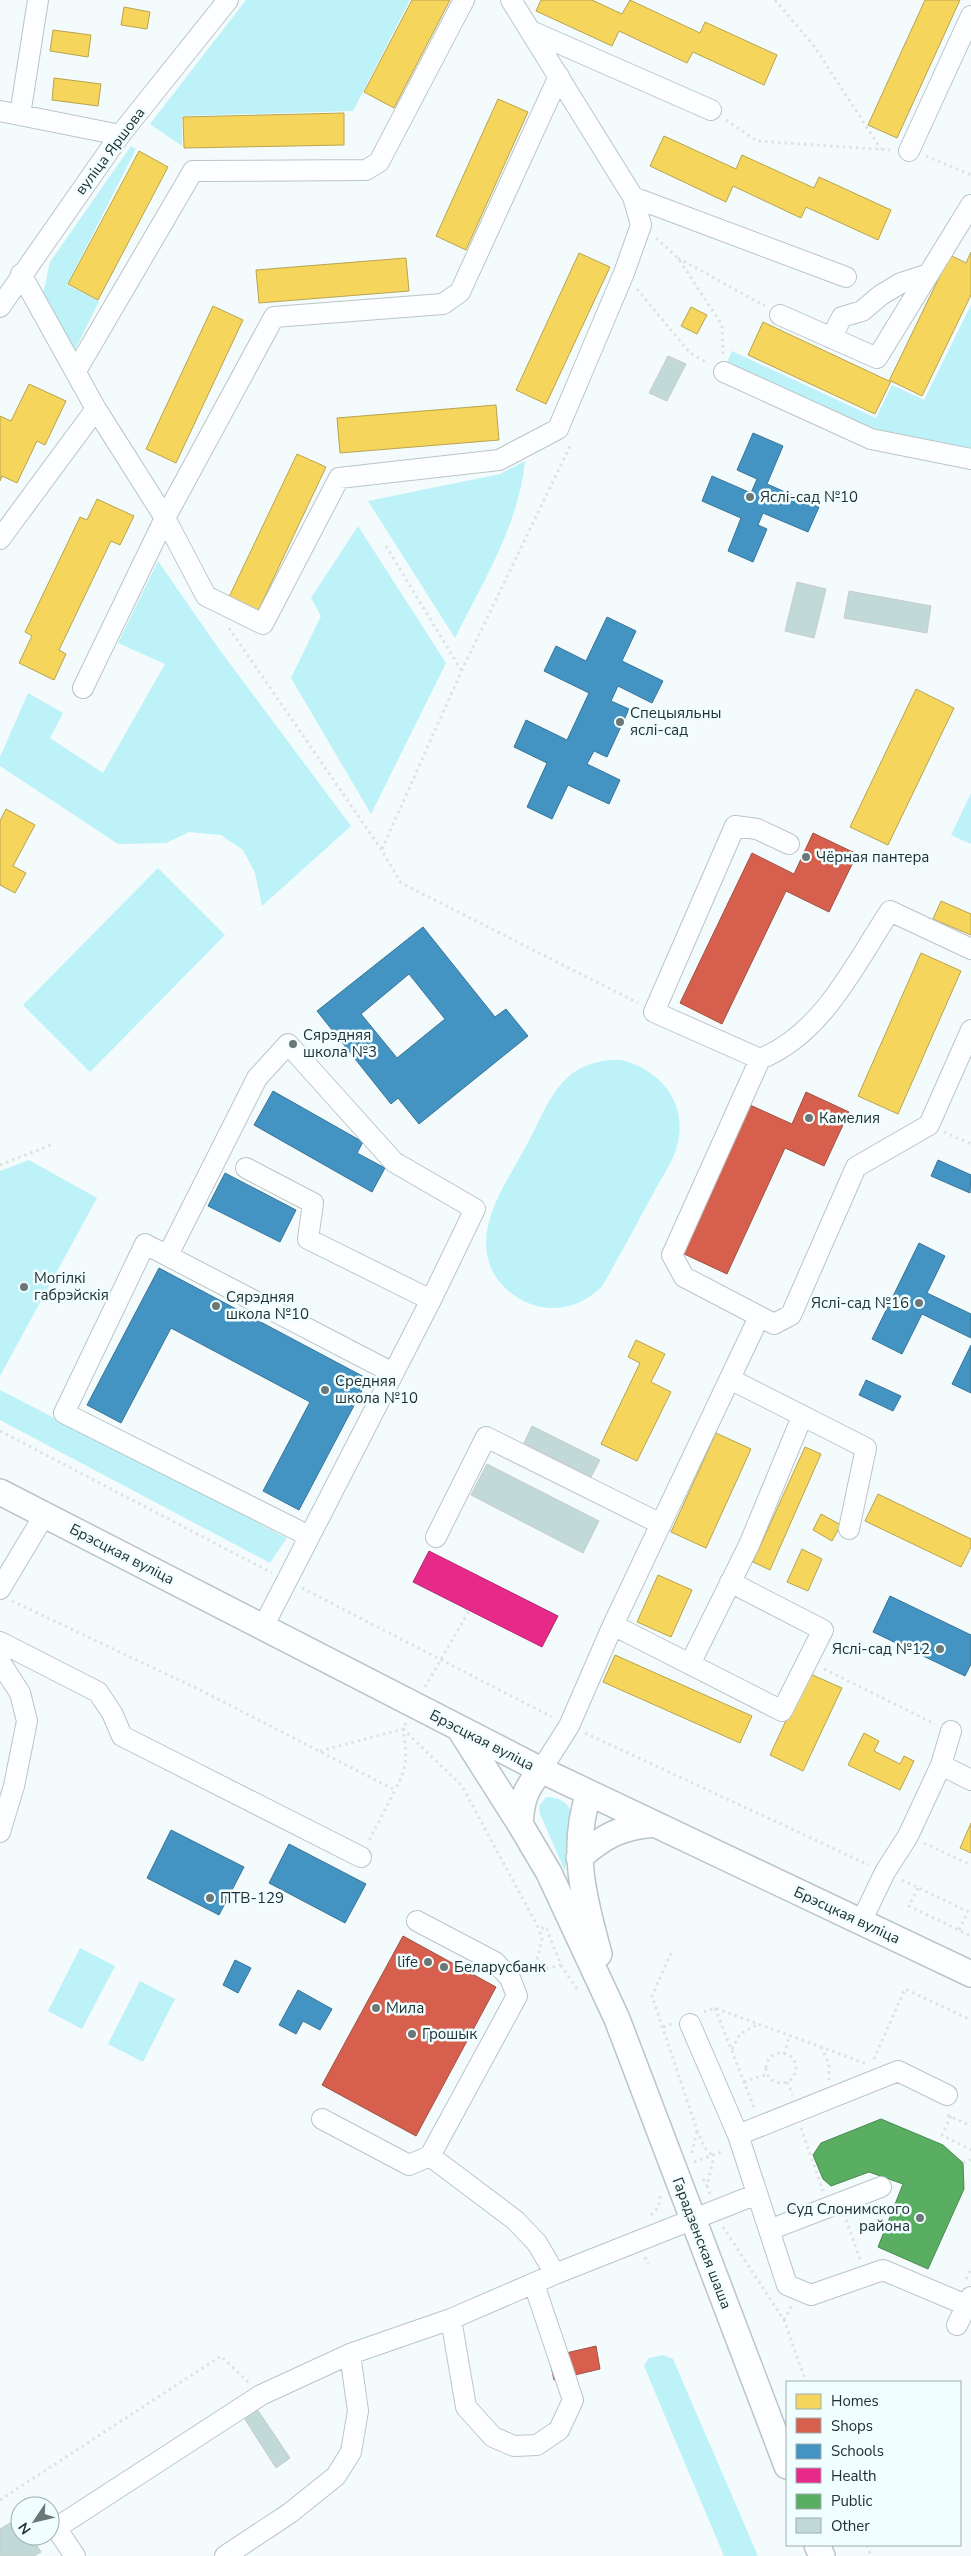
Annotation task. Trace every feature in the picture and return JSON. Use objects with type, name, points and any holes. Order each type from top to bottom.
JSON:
[{"type":"main road","name":"Брэсцкая вуліца","points":[[0,1492],[541,1770],[971,1974]]},
{"type":"main road","name":"Гарадзенская шаша","points":[[458,1728],[520,1824],[548,1873],[688,2167],[693,2219],[786,2463]]},
{"type":"main road","points":[[520,1824],[522,1801],[526,1788],[541,1770]]},
{"type":"main road","name":"Гарадзенская шаша","points":[[589,1793],[581,1823],[579,1858],[583,1894],[617,2019]]},
{"type":"main road","points":[[579,1858],[601,1839],[619,1830],[655,1824]]},
{"type":"street","points":[[20,115],[38,0]]},
{"type":"street","name":"вуліца Яршова","points":[[0,307],[120,135],[228,0]]},
{"type":"street","points":[[76,371],[193,171],[366,170],[378,162],[464,0]]},
{"type":"street","points":[[22,274],[96,409],[165,518],[206,596],[263,624],[338,478],[499,460],[558,429],[624,274],[641,225],[634,197],[515,2]]},
{"type":"street","points":[[908,151],[971,16]]},
{"type":"street","points":[[532,31],[711,110]]},
{"type":"street","points":[[83,688],[165,518],[274,317],[444,304],[460,292],[559,76]]},
{"type":"street","points":[[0,111],[120,135]]},
{"type":"street","points":[[634,197],[846,277]]},
{"type":"street","points":[[780,315],[877,358],[971,205]]},
{"type":"street","points":[[831,338],[842,317],[862,311],[881,295],[901,283],[929,274]]},
{"type":"street","points":[[724,372],[871,439],[971,459]]},
{"type":"street","points":[[0,539],[96,409]]},
{"type":"street","points":[[790,844],[757,829],[735,826],[654,1012],[760,1059],[779,1052],[821,1016],[890,911],[971,949]]},
{"type":"street","points":[[760,1059],[672,1255],[684,1277],[774,1324],[791,1315],[856,1167],[929,1125],[971,1030]]},
{"type":"street","points":[[168,1256],[257,1078],[288,1044],[394,1162],[475,1209],[431,1300],[308,1536],[263,1627]]},
{"type":"street","points":[[246,1168],[313,1203],[308,1238],[431,1300]]},
{"type":"street","points":[[308,1536],[64,1413],[145,1244],[393,1373]]},
{"type":"street","points":[[541,1770],[569,1726],[613,1625],[759,1317]]},
{"type":"street","points":[[730,1379],[866,1448],[850,1529]]},
{"type":"street","points":[[690,1664],[749,1545],[802,1417]]},
{"type":"street","points":[[436,1537],[486,1437],[661,1524]]},
{"type":"street","points":[[4,1594],[45,1514]]},
{"type":"street","points":[[613,1625],[782,1711],[823,1630],[730,1582]]},
{"type":"street","points":[[0,1642],[98,1692],[112,1713],[122,1736],[361,1857]]},
{"type":"street","points":[[0,1662],[20,1693],[27,1721],[14,1786],[0,1832]]},
{"type":"street","points":[[860,1922],[884,1872],[908,1836],[940,1765],[951,1732]]},
{"type":"street","points":[[940,1765],[971,1780]]},
{"type":"street","points":[[322,2119],[409,2165],[430,2156],[517,1996],[510,1978],[495,1962],[417,1921]]},
{"type":"street","points":[[689,2020],[738,2134],[788,2285],[811,2295],[883,2270],[970,2303],[957,2325]]},
{"type":"street","points":[[738,2134],[898,2071],[944,2104]]},
{"type":"street","points":[[430,2156],[515,2220],[537,2243],[555,2274]]},
{"type":"street","points":[[769,2230],[881,2187]]},
{"type":"street","points":[[75,2556],[56,2528],[261,2395],[350,2354],[451,2319],[555,2274],[757,2194]]},
{"type":"street","points":[[451,2319],[466,2407],[493,2437],[514,2446],[537,2445],[560,2430],[573,2400],[534,2284]]},
{"type":"street","points":[[225,2556],[290,2513],[336,2476],[350,2452],[358,2411],[350,2354]]},
{"type":"path","points":[[774,0],[814,46],[881,149]]},
{"type":"path","points":[[711,110],[757,141],[908,151],[926,156],[971,175]]},
{"type":"path","points":[[641,225],[678,258],[780,315]]},
{"type":"path","points":[[678,258],[722,325],[724,372]]},
{"type":"path","points":[[624,274],[690,353],[724,372]]},
{"type":"path","points":[[381,849],[462,670],[571,444],[558,429]]},
{"type":"path","points":[[386,546],[462,670]]},
{"type":"path","points":[[206,596],[381,849],[400,883],[654,1012]]},
{"type":"path","points":[[929,1125],[971,1144]]},
{"type":"path","points":[[0,1165],[51,1145]]},
{"type":"path","points":[[0,1430],[569,1726],[970,1912],[959,1930]]},
{"type":"path","points":[[4,1594],[200,1690],[395,1790]]},
{"type":"path","points":[[361,1857],[404,1773],[407,1757],[402,1729],[469,1611]]},
{"type":"path","points":[[807,1661],[951,1732]]},
{"type":"path","points":[[320,1751],[402,1729]]},
{"type":"path","points":[[402,1729],[462,1786],[539,1930],[542,1939],[534,1972]]},
{"type":"path","points":[[908,1836],[971,1865]]},
{"type":"path","points":[[918,1888],[909,1906],[971,1936]]},
{"type":"path","points":[[510,1978],[561,1965],[546,1927],[539,1930]]},
{"type":"path","points":[[671,1953],[652,1996],[664,2027],[697,2130],[705,2148],[714,2157]]},
{"type":"path","points":[[868,2072],[905,1989],[971,2020]]},
{"type":"path","points":[[664,2027],[689,2020],[715,2008],[872,2065]]},
{"type":"path","points":[[715,2008],[758,2117]]},
{"type":"path","points":[[732,2050],[740,2034],[758,2024]]},
{"type":"path","points":[[784,2054],[790,2035]]},
{"type":"path","points":[[821,2047],[829,2064],[829,2082],[826,2087]]},
{"type":"path","points":[[775,2054],[784,2054],[793,2060],[796,2066],[792,2078],[780,2083],[774,2081],[768,2074],[766,2064],[775,2054]]},
{"type":"path","points":[[744,2082],[768,2074]]},
{"type":"path","points":[[944,2104],[951,2116],[971,2126]]},
{"type":"path","points":[[951,2116],[942,2135],[971,2150]]},
{"type":"path","points":[[799,2123],[863,2265]]},
{"type":"path","points":[[688,2167],[697,2130]]},
{"type":"path","points":[[688,2167],[714,2157]]},
{"type":"path","points":[[707,2186],[714,2157]]},
{"type":"path","points":[[963,2163],[971,2160]]},
{"type":"path","points":[[699,2173],[707,2186],[725,2231],[784,2320],[806,2381]]},
{"type":"path","points":[[648,2218],[658,2208],[662,2192]]},
{"type":"path","points":[[784,2320],[799,2291]]},
{"type":"path","points":[[0,2500],[221,2356],[261,2395]]},
{"type":"shaded area","points":[[246,0],[410,0],[353,111],[182,116],[182,146],[150,124]]},
{"type":"shaded area","points":[[131,146],[136,149],[67,285],[99,301],[75,350],[59,331],[43,294],[50,262]]},
{"type":"shaded area","points":[[971,305],[971,448],[872,429],[727,362],[732,351],[876,418],[892,385],[924,400]]},
{"type":"shaded area","points":[[525,461],[521,484],[508,530],[455,638],[368,501],[500,474]]},
{"type":"shaded area","points":[[358,526],[446,663],[371,814],[291,678],[321,616],[311,598]]},
{"type":"shaded area","points":[[158,561],[219,649],[351,826],[262,906],[255,873],[243,850],[221,835],[189,832],[166,843],[118,844],[0,766],[0,757],[28,693],[63,713],[50,738],[103,773],[165,664],[118,643]]},
{"type":"shaded area","points":[[971,793],[971,844],[951,835]]},
{"type":"shaded area","points":[[158,868],[225,935],[90,1072],[23,1005]]},
{"type":"shaded area","points":[[606,1060],[621,1060],[635,1064],[658,1079],[674,1100],[680,1127],[674,1155],[603,1285],[590,1296],[576,1304],[551,1308],[529,1303],[517,1298],[502,1285],[489,1263],[486,1246],[493,1210],[500,1193],[554,1093],[566,1079],[585,1066]]},
{"type":"shaded area","name":"Могілкі габрэйскія","points":[[29,1160],[97,1198],[0,1376],[0,1171]]},
{"type":"shaded area","points":[[0,1390],[287,1538],[270,1563],[0,1420]]},
{"type":"shaded area","points":[[546,1797],[559,1799],[567,1805],[572,1814],[572,1836],[565,1871],[540,1814],[539,1806]]},
{"type":"shaded area","points":[[80,1948],[115,1966],[82,2029],[48,2011]]},
{"type":"shaded area","points":[[140,1981],[175,1999],[143,2062],[108,2044]]},
{"type":"shaded area","points":[[663,2355],[673,2359],[758,2556],[724,2556],[644,2366],[649,2358]]},
{"type":"building: Homes","points":[[412,0],[450,0],[394,108],[364,92]]},
{"type":"building: Homes","points":[[541,0],[592,0],[622,14],[630,0],[700,33],[705,22],[777,55],[764,85],[693,52],[687,63],[619,31],[612,46],[536,11]]},
{"type":"building: Homes","points":[[925,0],[960,0],[897,138],[868,125]]},
{"type":"building: Homes","points":[[124,7],[150,12],[147,29],[121,25]]},
{"type":"building: Homes","points":[[53,30],[91,35],[88,57],[50,51]]},
{"type":"building: Homes","points":[[54,78],[101,84],[98,106],[52,100]]},
{"type":"building: Homes","points":[[498,99],[528,112],[466,250],[436,236]]},
{"type":"building: Homes","points":[[344,113],[344,145],[184,148],[183,117]]},
{"type":"building: Homes","points":[[664,136],[736,169],[742,155],[814,188],[819,177],[891,210],[878,240],[806,207],[801,218],[733,186],[726,202],[650,166]]},
{"type":"building: Homes","points":[[139,151],[168,167],[98,300],[68,284]]},
{"type":"building: Homes","points":[[971,252],[971,295],[922,396],[891,381],[875,414],[748,355],[763,322],[889,381],[950,255],[966,263]]},
{"type":"building: Homes","points":[[579,253],[610,267],[546,404],[516,390]]},
{"type":"building: Homes","points":[[406,258],[409,291],[259,303],[256,270]]},
{"type":"building: Homes","points":[[213,306],[243,320],[176,463],[146,449]]},
{"type":"building: Homes","points":[[691,307],[707,315],[697,334],[681,326]]},
{"type":"building: Homes","points":[[29,384],[66,401],[45,445],[37,441],[17,483],[2,476],[0,481],[0,416],[11,421]]},
{"type":"building: Homes","points":[[496,405],[499,440],[340,453],[337,418]]},
{"type":"building: Homes","points":[[297,454],[326,467],[258,611],[229,597]]},
{"type":"building: Homes","points":[[97,499],[134,516],[120,545],[111,541],[59,650],[66,654],[54,680],[19,663],[32,636],[25,632],[80,517],[87,520]]},
{"type":"building: Homes","points":[[916,689],[954,708],[888,845],[850,827]]},
{"type":"building: Homes","points":[[6,809],[35,825],[13,866],[26,873],[15,893],[0,885],[0,821]]},
{"type":"building: Homes","points":[[941,901],[971,914],[971,935],[933,919]]},
{"type":"building: Homes","points":[[921,953],[961,971],[898,1114],[858,1096]]},
{"type":"building: Homes","points":[[636,1340],[665,1354],[651,1382],[671,1392],[637,1461],[601,1444],[640,1363],[628,1357]]},
{"type":"building: Homes","points":[[716,1433],[751,1449],[706,1548],[671,1532]]},
{"type":"building: Homes","points":[[805,1447],[821,1454],[770,1570],[753,1562]]},
{"type":"building: Homes","points":[[878,1494],[971,1539],[971,1547],[961,1567],[865,1521]]},
{"type":"building: Homes","points":[[821,1514],[841,1525],[832,1541],[813,1530]]},
{"type":"building: Homes","points":[[802,1549],[822,1559],[808,1591],[787,1582]]},
{"type":"building: Homes","points":[[658,1575],[692,1590],[671,1637],[637,1622]]},
{"type":"building: Homes","points":[[615,1655],[752,1716],[740,1743],[603,1682]]},
{"type":"building: Homes","points":[[808,1673],[842,1688],[803,1771],[770,1755]]},
{"type":"building: Homes","points":[[864,1733],[879,1741],[874,1751],[900,1764],[904,1756],[914,1761],[900,1790],[848,1765]]},
{"type":"building: Homes","points":[[971,1823],[971,1853],[960,1848]]},
{"type":"building: Shops","points":[[813,833],[857,854],[829,912],[786,891],[722,1024],[680,1003],[752,853],[794,874]]},
{"type":"building: Shops","points":[[806,1092],[849,1112],[824,1166],[785,1148],[727,1274],[682,1253],[750,1105],[792,1124]]},
{"type":"building: Shops","points":[[403,1936],[496,1987],[416,2136],[322,2085]]},
{"type":"building: Shops","points":[[596,2346],[600,2369],[554,2380],[549,2357]]},
{"type":"building: Schools","name":"Яслі-сад №10","points":[[753,433],[783,446],[767,484],[819,507],[808,532],[763,513],[758,525],[767,529],[753,562],[728,551],[741,518],[702,501],[712,476],[751,493],[757,479],[737,470]]},
{"type":"building: Schools","points":[[607,617],[636,631],[622,661],[663,681],[652,703],[618,686],[611,701],[629,709],[607,757],[594,751],[587,764],[620,780],[609,804],[568,785],[552,819],[527,807],[547,763],[514,747],[526,720],[567,740],[589,693],[544,671],[556,646],[586,661]]},
{"type":"building: Schools","points":[[423,927],[495,1017],[506,1009],[528,1036],[419,1124],[398,1098],[391,1104],[317,1011]],"holes":[[[409,974],[445,1019],[397,1058],[361,1014]]]},
{"type":"building: Schools","points":[[273,1091],[363,1142],[357,1153],[385,1168],[372,1192],[254,1125]]},
{"type":"building: Schools","points":[[938,1160],[971,1175],[970,1193],[931,1176]]},
{"type":"building: Schools","points":[[225,1173],[296,1210],[280,1242],[208,1206]]},
{"type":"building: Schools","name":"Яслі-сад №16","points":[[919,1243],[945,1256],[927,1293],[971,1314],[971,1338],[922,1314],[902,1354],[872,1339]]},
{"type":"building: Schools","name":"Средняя школа №10","points":[[159,1268],[368,1379],[299,1510],[263,1491],[310,1402],[171,1328],[121,1423],[87,1405]]},
{"type":"building: Schools","points":[[971,1345],[971,1393],[952,1384]]},
{"type":"building: Schools","points":[[866,1380],[901,1396],[893,1411],[859,1395]]},
{"type":"building: Schools","name":"Яслі-сад №12","points":[[890,1596],[971,1635],[971,1664],[965,1676],[873,1632]]},
{"type":"building: Schools","points":[[171,1830],[244,1867],[219,1915],[147,1878]]},
{"type":"building: Schools","points":[[289,1844],[366,1884],[345,1923],[269,1883]]},
{"type":"building: Schools","points":[[235,1960],[251,1968],[238,1993],[223,1985]]},
{"type":"building: Schools","points":[[298,1990],[332,2009],[320,2030],[303,2021],[296,2034],[279,2025]]},
{"type":"building: Health","points":[[429,1551],[558,1616],[542,1647],[413,1582]]},
{"type":"building: Public","name":"Суд Слонимского района","points":[[881,2119],[943,2145],[963,2163],[964,2189],[928,2269],[878,2247],[903,2184],[869,2172],[831,2186],[823,2179],[813,2155],[821,2143]]},
{"type":"building: Other","points":[[668,356],[686,364],[667,401],[649,393]]},
{"type":"building: Other","points":[[797,582],[826,589],[814,638],[785,631]]},
{"type":"building: Other","points":[[849,591],[931,606],[927,633],[844,618]]},
{"type":"building: Other","points":[[532,1426],[600,1460],[591,1477],[524,1443]]},
{"type":"building: Other","points":[[487,1464],[599,1521],[583,1553],[471,1495]]},
{"type":"building: Other","points":[[257,2409],[290,2458],[276,2468],[244,2418]]},
{"type":"building: Other","points":[[10,2523],[10,2546],[37,2546],[41,2552],[34,2556],[0,2556],[0,2529]]},
{"type":"place","name":"Яслі-сад №10","points":[[750,497]]},
{"type":"place","name":"Спецыяльны яслі-сад","points":[[620,722]]},
{"type":"place","name":"Чёрная пантера","points":[[806,857]]},
{"type":"place","name":"Сярэдняя школа №3","points":[[293,1044]]},
{"type":"place","name":"Камелия","points":[[809,1118]]},
{"type":"place","name":"Могілкі габрэйскія","points":[[24,1287]]},
{"type":"place","name":"Яслі-сад №16","points":[[919,1303]]},
{"type":"place","name":"Сярэдняя школа №10","points":[[216,1306]]},
{"type":"place","name":"Средняя школа №10","points":[[325,1390]]},
{"type":"place","name":"Яслі-сад №12","points":[[940,1649]]},
{"type":"place","name":"ПТВ-129","points":[[210,1898]]},
{"type":"place","name":"life","points":[[428,1962]]},
{"type":"place","name":"Беларусбанк","points":[[444,1967]]},
{"type":"place","name":"Мила","points":[[376,2008]]},
{"type":"place","name":"Грошык","points":[[412,2034]]},
{"type":"place","name":"Суд Слонимского района","points":[[920,2218]]}]
